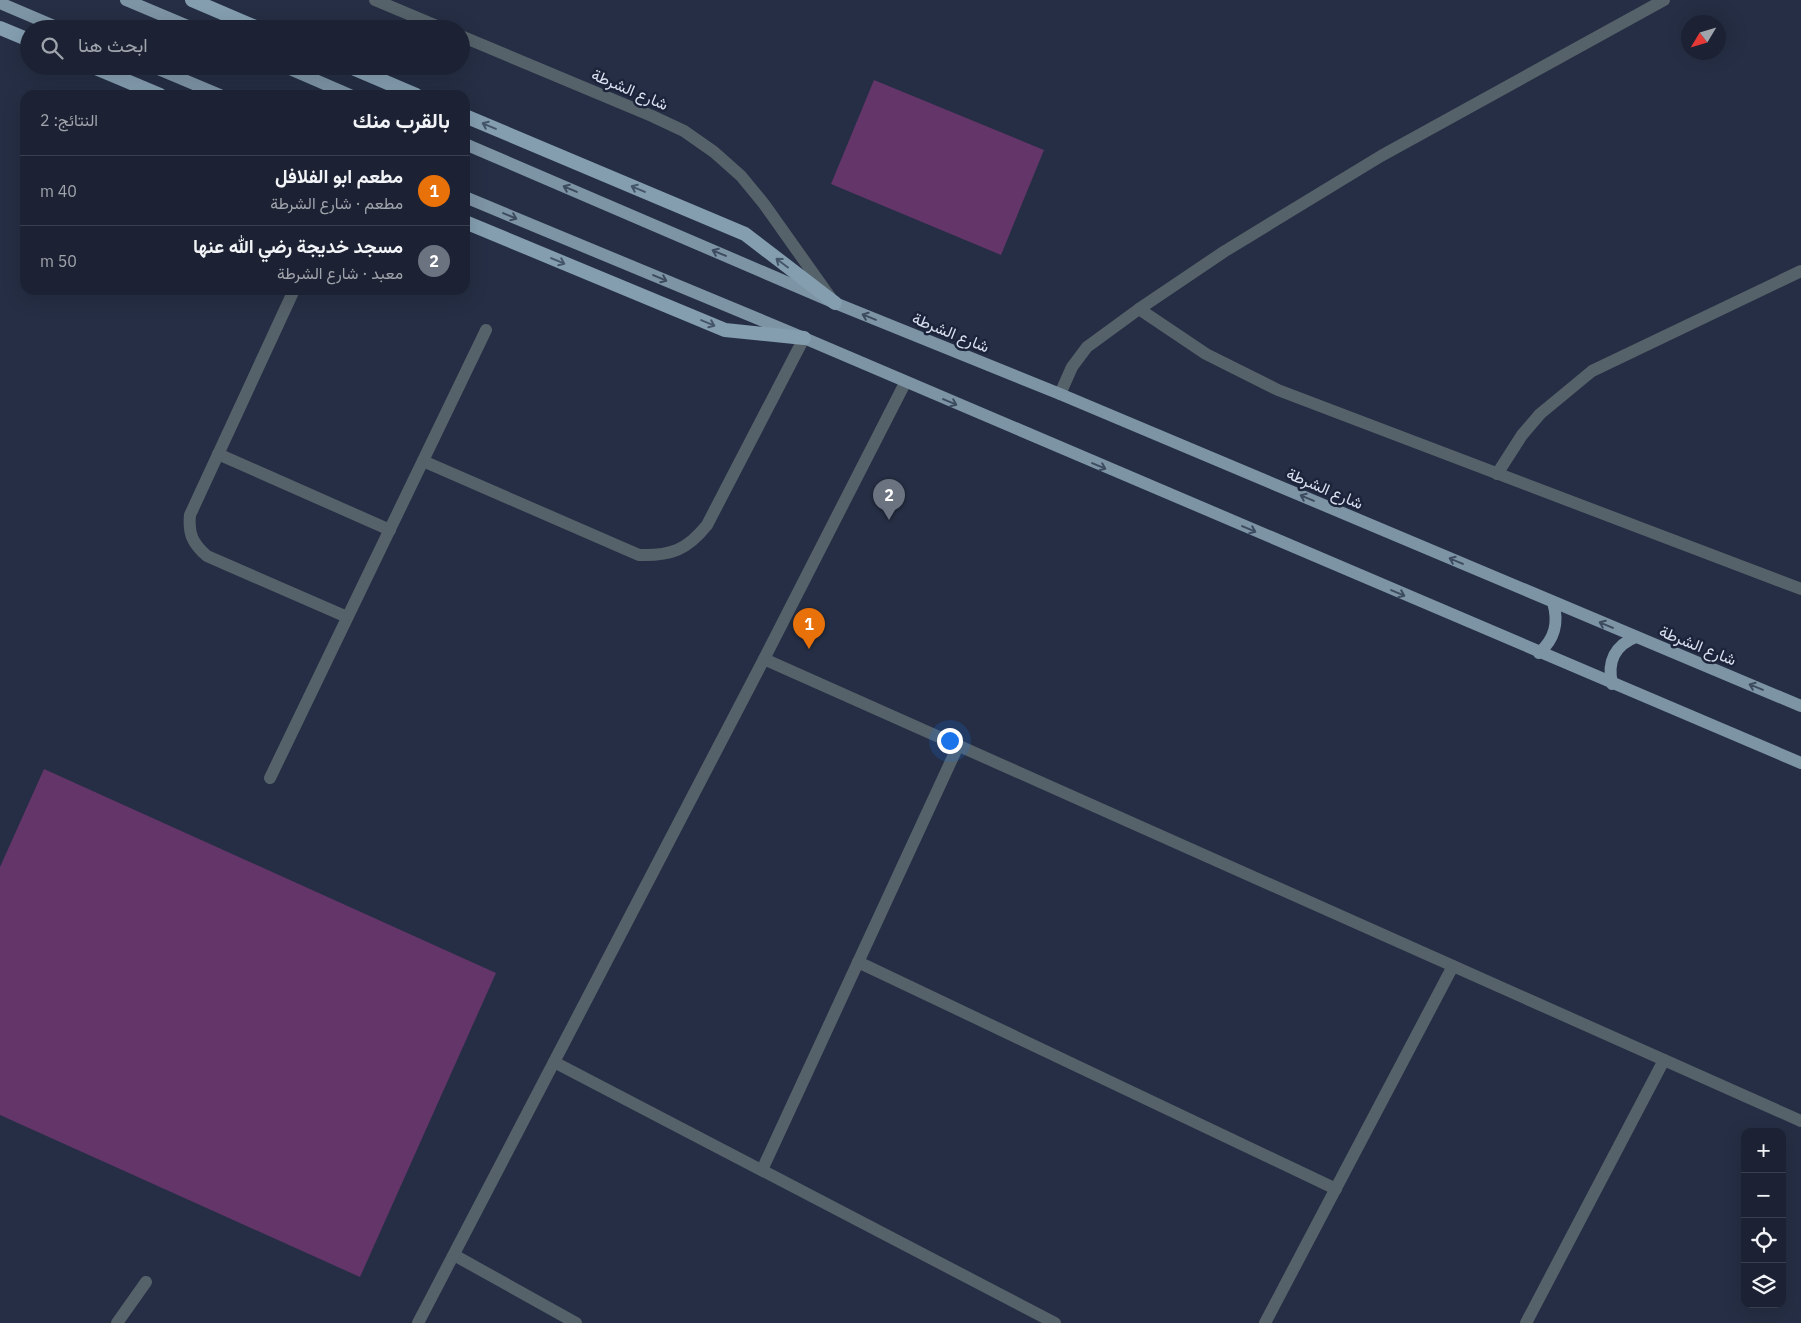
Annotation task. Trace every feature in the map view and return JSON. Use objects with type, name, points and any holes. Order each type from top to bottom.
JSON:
[{"type":"highway","points":[[192,0],[239,20]]},
{"type":"highway","points":[[0,28],[20,36]]},
{"type":"highway","points":[[112,75],[148,90]]},
{"type":"highway","points":[[369,75],[404,90]]},
{"type":"highway","points":[[470,118],[745,234],[835,303]]},
{"type":"highway","points":[[470,224],[725,330],[804,338]]},
{"type":"main road","points":[[126,0],[174,20]]},
{"type":"main road","points":[[0,3],[40,20]]},
{"type":"main road","points":[[172,75],[208,90]]},
{"type":"main road","points":[[303,75],[338,90]]},
{"type":"main road","name":"شارع الشرطة","points":[[470,146],[835,303],[1060,394],[1801,706]]},
{"type":"main road","points":[[470,199],[804,338],[905,383],[1801,763]]},
{"type":"main road","points":[[1539,653],[1547,645],[1556,624],[1553,602]]},
{"type":"main road","points":[[1612,684],[1610,674],[1614,655],[1619,647],[1636,637]]},
{"type":"street","points":[[375,0],[423,20]]},
{"type":"street","points":[[1060,394],[1072,367],[1087,348],[1139,309],[1225,251],[1381,156],[1664,0]]},
{"type":"street","name":"شارع الشرطة","points":[[470,40],[652,116],[684,131],[714,152],[741,176],[764,204],[835,303]]},
{"type":"street","points":[[1497,474],[1522,436],[1540,414],[1592,371],[1801,271]]},
{"type":"street","points":[[292,295],[190,515],[191,538],[197,548],[207,556],[347,617]]},
{"type":"street","points":[[1139,309],[1206,354],[1278,390],[1801,589]]},
{"type":"street","points":[[270,778],[486,330]]},
{"type":"street","points":[[423,461],[639,555],[659,556],[678,551],[695,540],[707,525],[804,338]]},
{"type":"street","points":[[418,1323],[764,660],[905,383]]},
{"type":"street","points":[[218,454],[390,530]]},
{"type":"street","points":[[764,660],[1801,1121]]},
{"type":"street","points":[[762,1170],[958,746]]},
{"type":"street","points":[[858,962],[1336,1189]]},
{"type":"street","points":[[1265,1323],[1453,966]]},
{"type":"street","points":[[1526,1323],[1664,1060]]},
{"type":"street","points":[[554,1062],[1056,1323]]},
{"type":"street","points":[[454,1255],[576,1323]]},
{"type":"street","points":[[117,1323],[146,1282]]},
{"type":"shaded area","points":[[874,80],[1044,150],[1001,255],[831,184]]},
{"type":"shaded area","points":[[44,769],[496,973],[360,1277],[0,1115],[0,867]]},
{"type":"place","name":"مسجد خديجة رضي الله عنها","points":[[889,520]]},
{"type":"place","name":"مطعم ابو الفلافل","points":[[809,649]]}]
